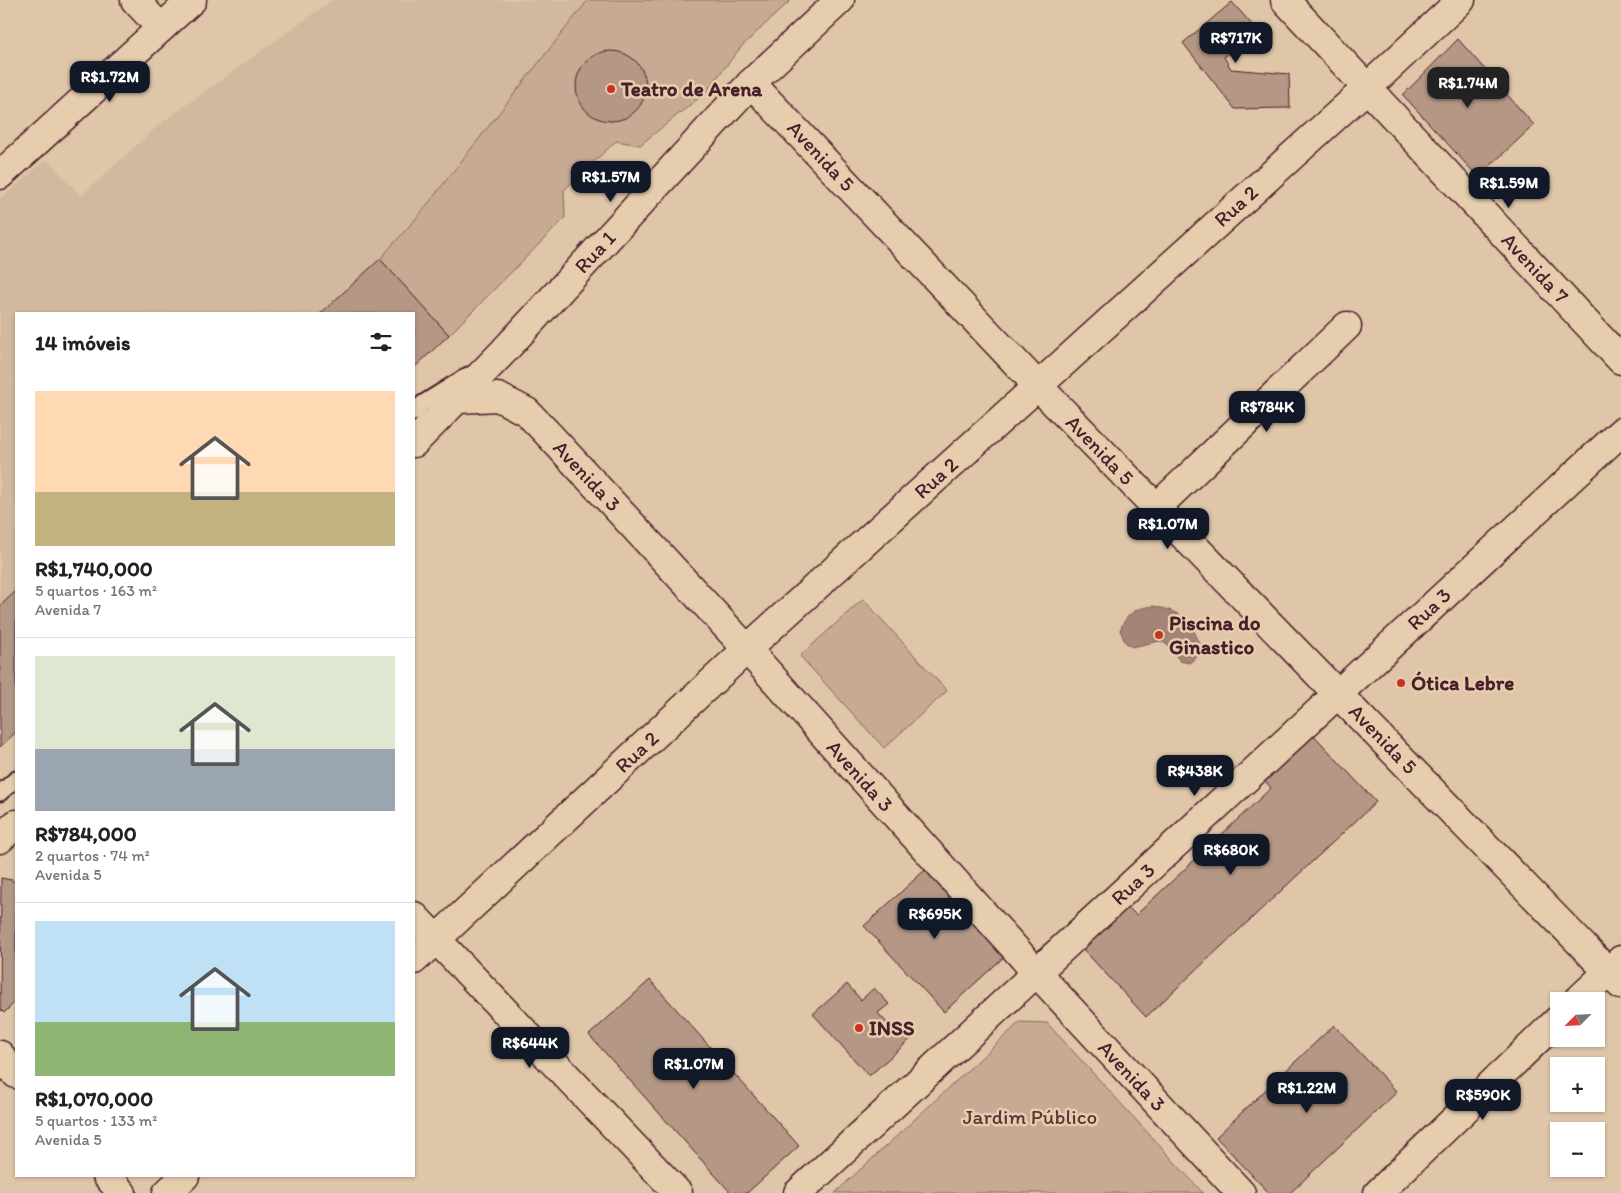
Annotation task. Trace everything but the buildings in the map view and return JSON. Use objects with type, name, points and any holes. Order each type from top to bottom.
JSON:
[{"type":"main road","points":[[135,0],[161,28]]},
{"type":"main road","points":[[0,175],[192,0]]},
{"type":"main road","name":"Avenida 7","points":[[1286,0],[1621,360]]},
{"type":"main road","name":"Rua 2","points":[[415,959],[747,649],[1367,88],[1461,0]]},
{"type":"main road","name":"Rua 1","points":[[415,441],[503,352],[751,83],[838,1]]},
{"type":"main road","name":"Avenida 5","points":[[751,83],[1038,386],[1338,693],[1617,972]]},
{"type":"main road","points":[[1157,508],[1347,326]]},
{"type":"main road","name":"Avenida 3","points":[[458,399],[498,397],[527,412],[747,649],[1037,973],[1241,1193]]},
{"type":"main road","name":"Rua 3","points":[[798,1193],[1621,432]]},
{"type":"main road","points":[[0,839],[15,825]]},
{"type":"main road","points":[[415,917],[678,1193]]},
{"type":"main road","points":[[1589,992],[1617,972]]},
{"type":"main road","points":[[1378,1193],[1550,1027]]},
{"type":"main road","points":[[0,1055],[15,1073]]},
{"type":"main road","points":[[108,1177],[122,1193]]},
{"type":"main road","points":[[167,1193],[183,1177]]},
{"type":"lane","points":[[415,411],[424,403],[503,352]]},
{"type":"lane","points":[[0,793],[15,780]]},
{"type":"shaded area","points":[[332,0],[588,0],[419,215],[380,259],[449,335],[415,367],[415,312],[15,312],[15,733],[0,747],[0,199],[47,159],[81,196],[160,124]]},
{"type":"shaded area","name":"Piscina do Ginastico","points":[[1154,606],[1179,614],[1193,630],[1201,647],[1197,657],[1189,663],[1180,661],[1168,645],[1160,641],[1132,647],[1125,642],[1120,630],[1129,615],[1142,608]]},
{"type":"green space","points":[[588,0],[791,0],[741,47],[705,93],[640,145],[616,141],[564,190],[565,218],[449,335],[380,259],[419,215]]},
{"type":"green space","points":[[863,599],[947,691],[884,748],[800,656]]},
{"type":"green space","name":"Jardim Público","points":[[1020,1022],[1047,1023],[1203,1193],[835,1193]]},
{"type":"place","name":"Teatro de Arena","points":[[611,89]]},
{"type":"place","name":"Piscina do Ginastico","points":[[1159,635]]},
{"type":"place","name":"Ótica Lebre","points":[[1401,683]]},
{"type":"place","name":"INSS","points":[[859,1028]]}]
